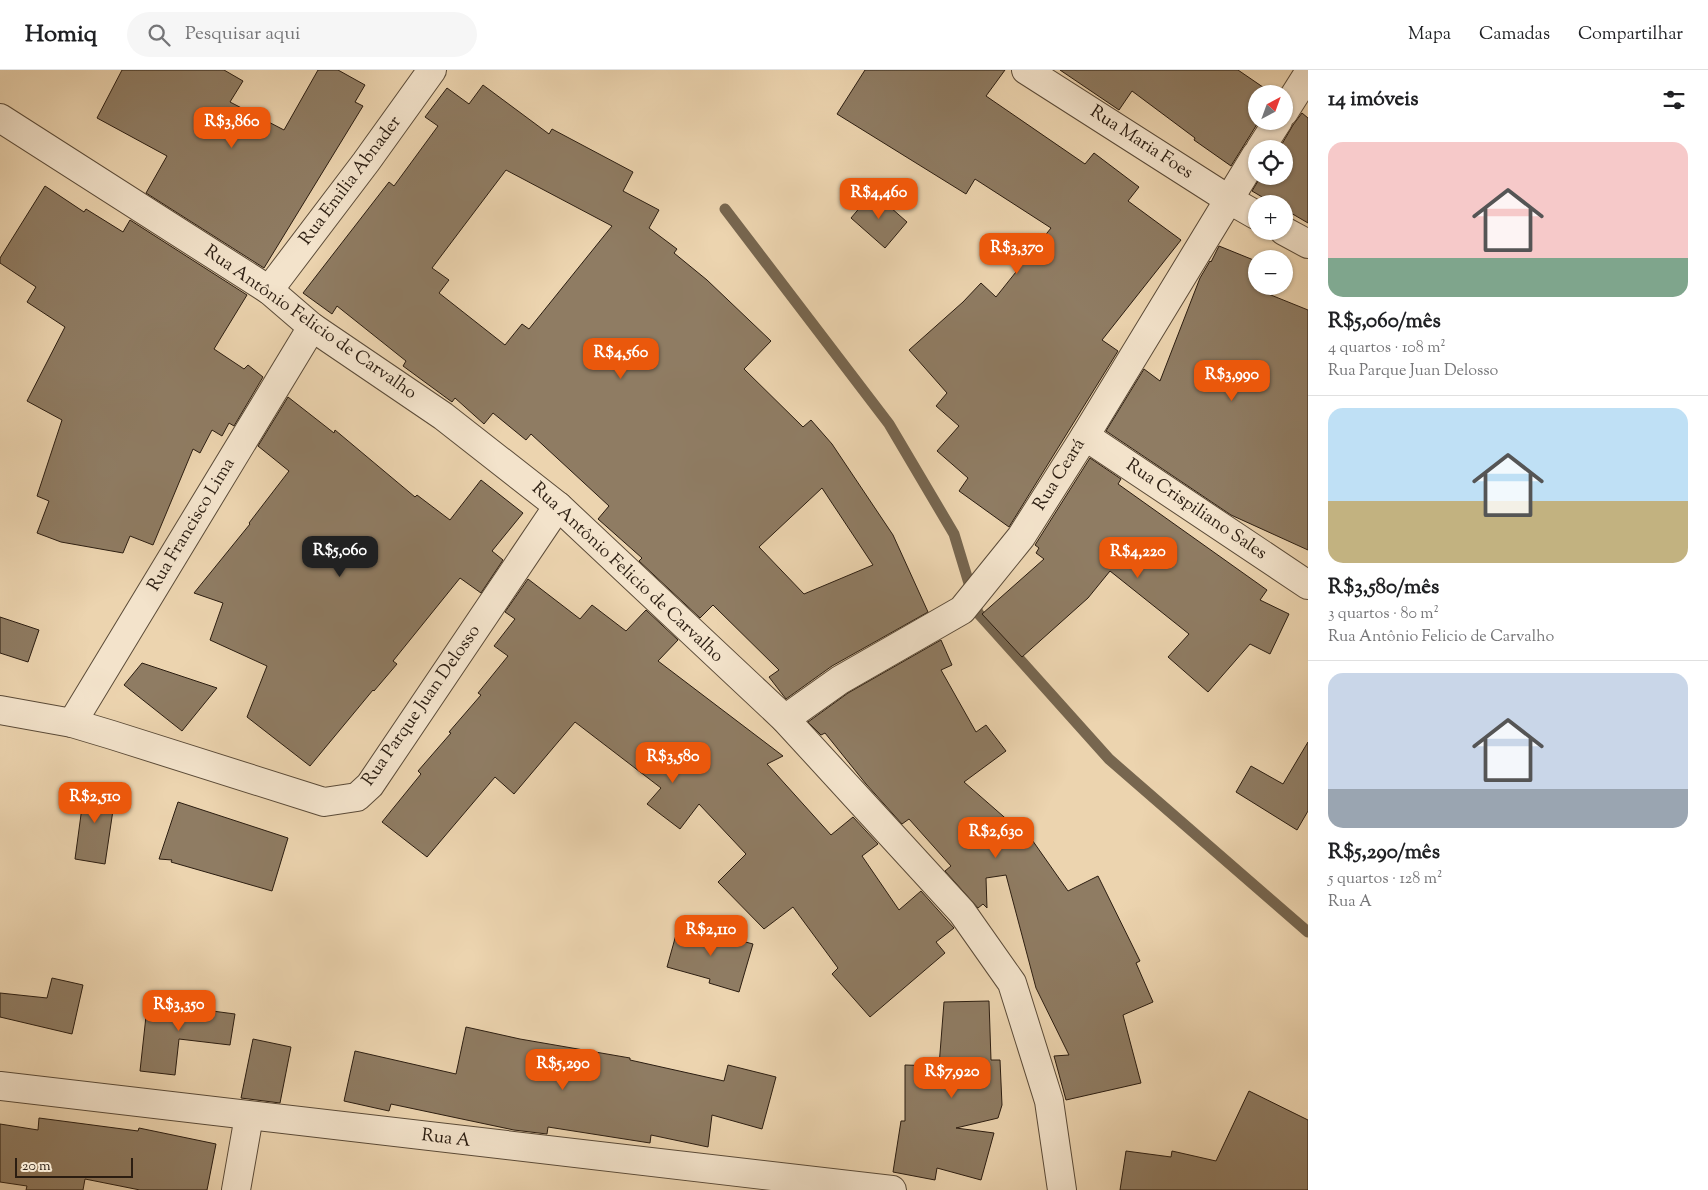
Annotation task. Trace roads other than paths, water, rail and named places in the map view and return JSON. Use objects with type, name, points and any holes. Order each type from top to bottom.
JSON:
[{"type":"street","name":"Rua Emilia Abnader","points":[[269,290],[366,162],[432,70]]},
{"type":"street","name":"Rua Maria Foes","points":[[1026,70],[1248,210]]},
{"type":"street","points":[[1293,98],[1308,74]]},
{"type":"street","name":"Rua Antônio Felicio de Carvalho","points":[[0,118],[269,290],[312,327],[443,416],[558,506],[784,719],[962,912],[1012,982],[1049,1101],[1062,1190]]},
{"type":"street","name":"Rua Ceará","points":[[784,719],[840,680],[962,610],[1021,537],[1085,436],[1248,168]]},
{"type":"street","points":[[1293,236],[1308,244]]},
{"type":"street","name":"Rua Francisco Lima","points":[[72,724],[312,327]]},
{"type":"street","name":"Rua Crispiliano Sales","points":[[1085,436],[1308,584]]},
{"type":"street","name":"Rua Parque Juan Delosso","points":[[0,710],[72,724],[324,802],[357,797],[370,785],[558,506]]},
{"type":"street","name":"Rua A","points":[[0,1086],[892,1190]]},
{"type":"street","points":[[236,1190],[249,1116]]},
{"type":"waterway","points":[[725,209],[889,424],[954,534],[978,613],[1109,759],[1308,932]]}]
